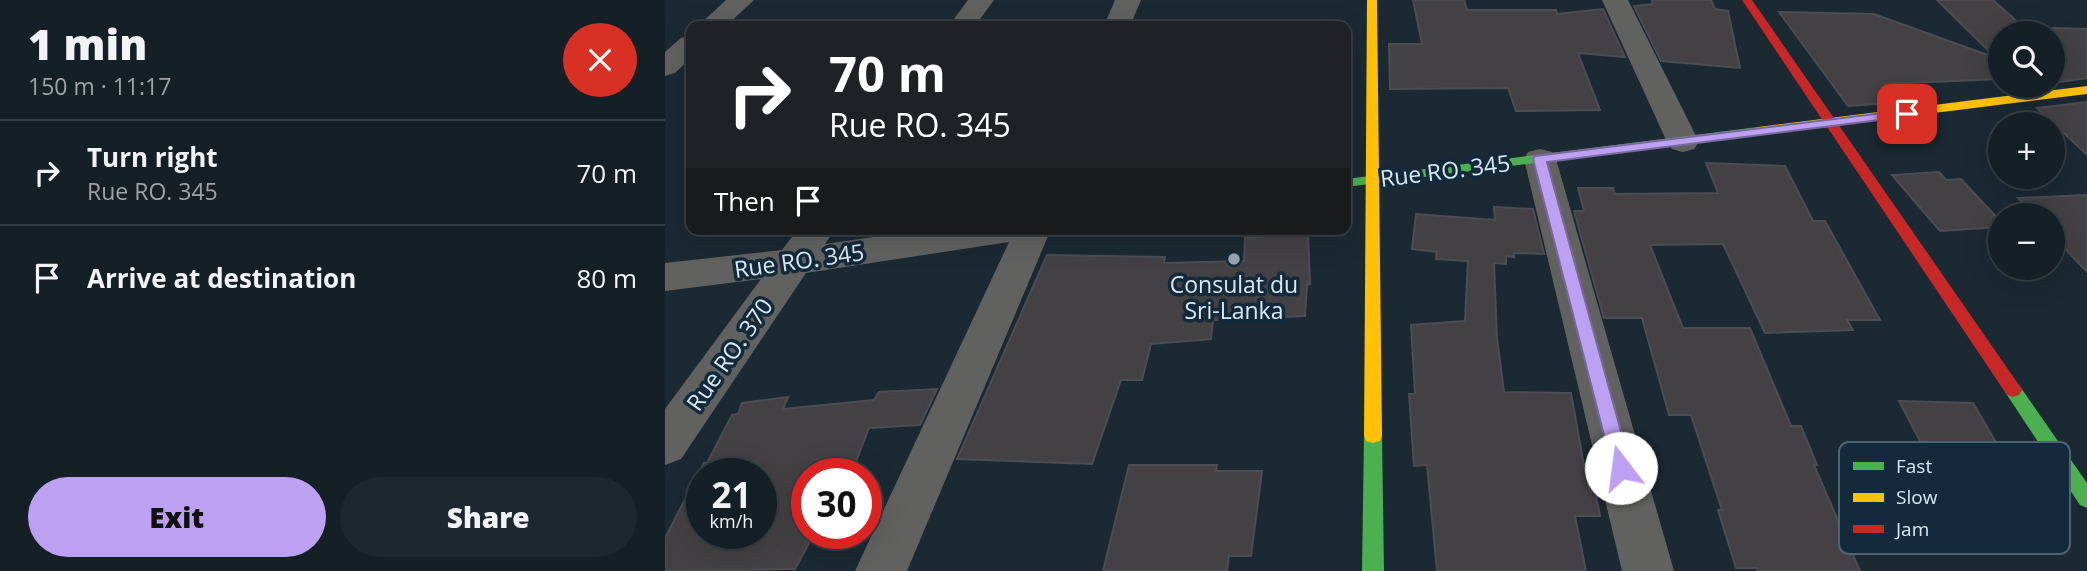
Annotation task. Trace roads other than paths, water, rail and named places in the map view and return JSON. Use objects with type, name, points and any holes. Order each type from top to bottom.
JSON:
[{"type":"street","points":[[717,21],[741,0]]},
{"type":"street","points":[[966,21],[981,0]]},
{"type":"street","points":[[1119,21],[1128,0]]},
{"type":"street","points":[[1373,0],[1373,571]]},
{"type":"street","points":[[1615,0],[1683,142]]},
{"type":"street","points":[[1747,0],[2048,442]]},
{"type":"street","points":[[665,67],[686,48]]},
{"type":"street","name":"Rue RO. 345","points":[[1351,182],[2087,90]]},
{"type":"street","points":[[1540,159],[1648,571]]},
{"type":"street","name":"Rue RO. 370","points":[[665,445],[813,235]]},
{"type":"street","name":"Rue RO. 345","points":[[665,277],[793,262],[975,235]]},
{"type":"street","points":[[881,571],[1030,235]]},
{"type":"street","points":[[2070,474],[2087,499]]},
{"type":"place","name":"Consulat du Sri-Lanka","points":[[1234,259]]}]
